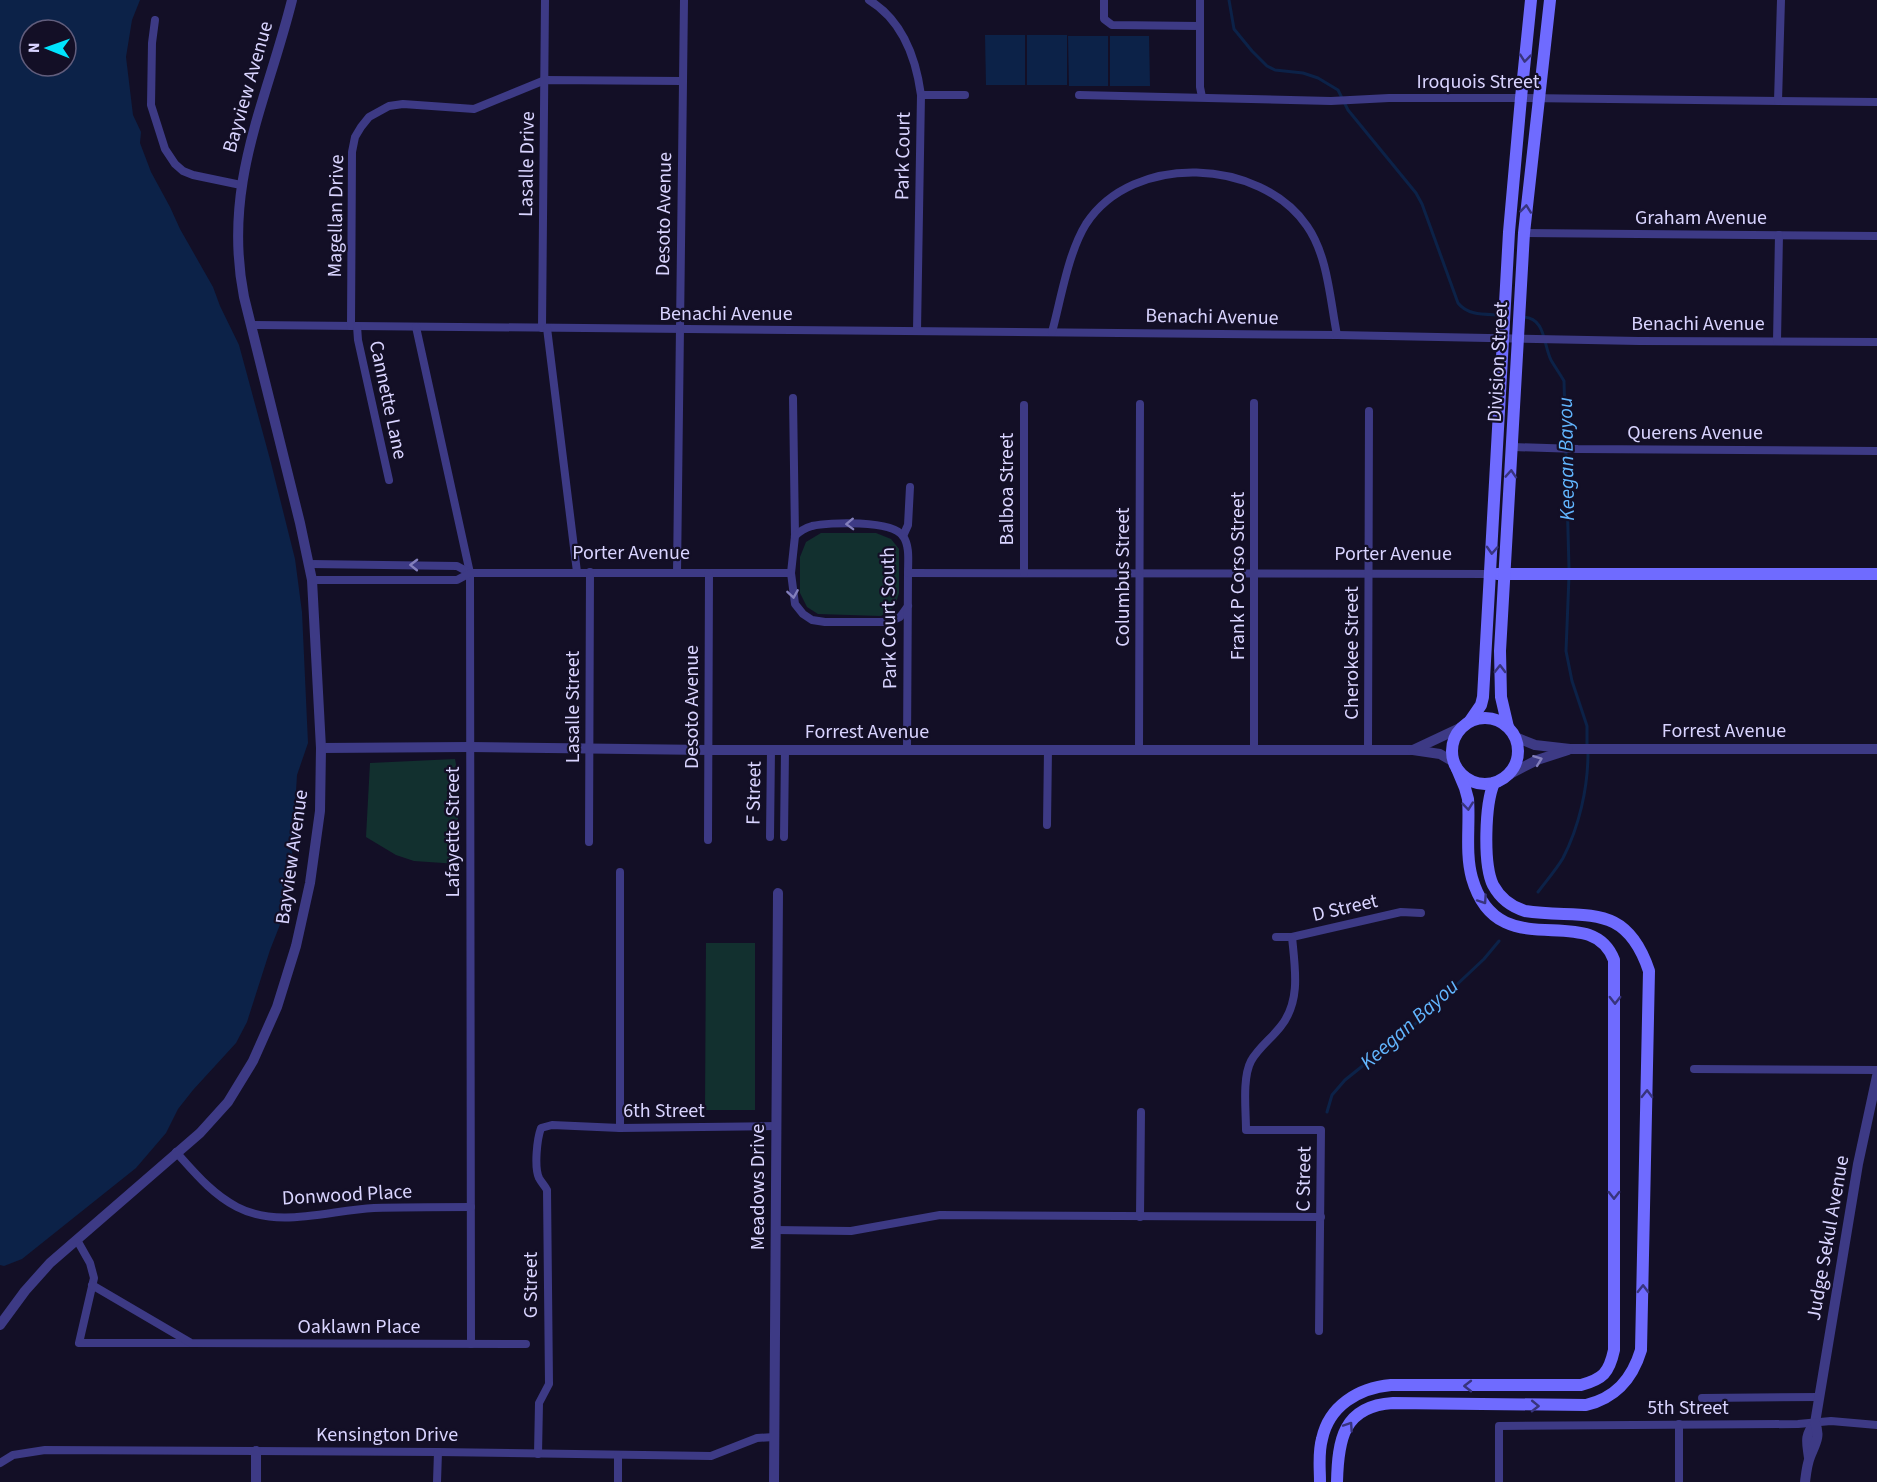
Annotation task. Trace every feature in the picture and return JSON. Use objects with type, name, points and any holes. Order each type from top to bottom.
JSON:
[{"type":"main road","name":"Division Street","points":[[1466,724],[1481,705],[1483,697],[1504,304],[1521,98],[1532,0]]},
{"type":"main road","name":"Division Street","points":[[1512,732],[1500,681],[1505,574],[1524,233],[1550,0]]},
{"type":"main road","name":"Porter Avenue","points":[[1491,574],[1877,574]]},
{"type":"main road","points":[[1320,1482],[1321,1440],[1327,1424],[1334,1412],[1365,1390],[1391,1385],[1581,1385],[1600,1379],[1611,1362],[1614,1350],[1614,960],[1606,945],[1590,934],[1570,931],[1534,931],[1514,926],[1498,918],[1483,902],[1476,889],[1469,864],[1468,799],[1466,788],[1455,765],[1452,743],[1466,724],[1483,717],[1490,718],[1512,732],[1518,757],[1508,775],[1494,783],[1473,782],[1455,765]]},
{"type":"main road","points":[[1337,1482],[1338,1454],[1344,1431],[1356,1416],[1371,1407],[1394,1403],[1586,1405],[1604,1400],[1623,1385],[1637,1363],[1641,1350],[1649,971],[1641,949],[1633,938],[1625,930],[1605,918],[1579,913],[1525,911],[1508,902],[1494,887],[1487,850],[1488,800],[1494,783]]},
{"type":"street","name":"Bayview Avenue","points":[[0,1325],[25,1291],[50,1263],[200,1133],[228,1102],[253,1061],[277,1007],[296,946],[310,883],[320,811],[321,748],[312,580],[251,325],[239,268],[237,224],[251,136],[292,0]]},
{"type":"street","name":"Lasalle Drive","points":[[545,0],[545,328]]},
{"type":"street","name":"Desoto Avenue","points":[[677,573],[684,0]]},
{"type":"street","name":"Park Court","points":[[868,0],[894,22],[908,45],[918,71],[921,95],[917,331]]},
{"type":"street","points":[[1104,0],[1104,19],[1112,25],[1199,26]]},
{"type":"street","points":[[1200,0],[1202,97]]},
{"type":"street","points":[[1778,101],[1781,0]]},
{"type":"street","points":[[155,20],[152,43],[151,105],[165,149],[175,164],[193,176],[242,185]]},
{"type":"street","points":[[545,80],[682,81]]},
{"type":"street","name":"Magellan Drive","points":[[354,326],[352,152],[355,137],[361,126],[369,117],[389,106],[403,104],[474,108],[545,80]]},
{"type":"street","points":[[921,95],[965,95]]},
{"type":"street","name":"Iroquois Street","points":[[1078,95],[1331,101],[1389,98],[1521,98],[1877,102]]},
{"type":"street","points":[[1052,332],[1075,249],[1086,225],[1098,209],[1113,195],[1130,186],[1186,172],[1201,172],[1260,187],[1293,208],[1308,227],[1316,243],[1324,269],[1337,335]]},
{"type":"street","name":"Graham Avenue","points":[[1524,233],[1877,236]]},
{"type":"street","points":[[1777,341],[1779,235]]},
{"type":"street","name":"Benachi Avenue","points":[[251,325],[1877,342]]},
{"type":"street","name":"Cannette Lane","points":[[354,326],[389,480]]},
{"type":"street","name":"Lafayette Street","points":[[416,327],[470,573],[471,1344]]},
{"type":"street","points":[[545,328],[577,572]]},
{"type":"street","points":[[793,398],[795,536],[791,573],[795,604],[812,620],[888,622],[900,616],[908,606]]},
{"type":"street","name":"Frank P Corso Street","points":[[1254,403],[1254,750]]},
{"type":"street","name":"Columbus Street","points":[[1139,750],[1140,404]]},
{"type":"street","name":"Balboa Street","points":[[1024,405],[1024,573]]},
{"type":"street","name":"Cherokee Street","points":[[1368,750],[1369,411]]},
{"type":"street","name":"Querens Avenue","points":[[1513,447],[1877,451]]},
{"type":"street","name":"Park Court South","points":[[907,750],[908,573],[907,548],[903,536],[908,525],[910,487]]},
{"type":"street","points":[[795,536],[813,526],[858,524],[888,526],[903,536]]},
{"type":"street","name":"Porter Avenue","points":[[310,564],[457,566],[470,573]]},
{"type":"street","name":"Lasalle Street","points":[[589,842],[590,572]]},
{"type":"street","name":"Porter Avenue","points":[[312,580],[457,580],[470,573],[791,573]]},
{"type":"street","name":"Desoto Avenue","points":[[708,840],[709,573]]},
{"type":"street","name":"Porter Avenue","points":[[908,573],[1491,574]]},
{"type":"street","name":"Forrest Avenue","points":[[1413,750],[1466,724]]},
{"type":"street","name":"Forrest Avenue","points":[[1512,732],[1535,745],[1576,749],[1877,749]]},
{"type":"street","name":"Forrest Avenue","points":[[321,748],[1413,750],[1440,754],[1455,765]]},
{"type":"street","name":"F Street","points":[[770,837],[771,749]]},
{"type":"street","points":[[1047,825],[1048,749]]},
{"type":"street","name":"Forrest Avenue","points":[[1508,775],[1537,760],[1576,749]]},
{"type":"street","name":"F Street","points":[[784,837],[785,750]]},
{"type":"street","points":[[620,872],[620,1128]]},
{"type":"street","name":"Meadows Drive","points":[[774,1482],[778,893]]},
{"type":"street","name":"D Street","points":[[1276,937],[1292,937],[1401,912],[1421,913]]},
{"type":"street","name":"C Street","points":[[1292,937],[1295,992],[1292,1010],[1251,1060],[1247,1082],[1246,1130],[1322,1130],[1319,1332]]},
{"type":"street","points":[[1694,1069],[1877,1070]]},
{"type":"street","name":"Judge Sekul Avenue","points":[[1805,1482],[1809,1458],[1817,1444],[1819,1431],[1815,1423],[1818,1402],[1858,1164],[1877,1076]]},
{"type":"street","points":[[1140,1217],[1141,1112]]},
{"type":"street","name":"6th Street","points":[[552,1125],[620,1128],[776,1126]]},
{"type":"street","name":"G Street","points":[[538,1454],[539,1403],[549,1384],[548,1190],[539,1178],[537,1137],[541,1128],[552,1125]]},
{"type":"street","name":"Donwood Place","points":[[176,1152],[212,1192],[238,1208],[256,1214],[303,1216],[373,1208],[471,1208]]},
{"type":"street","points":[[775,1230],[851,1231],[940,1215],[1321,1217]]},
{"type":"street","name":"Oaklawn Place","points":[[77,1240],[93,1272],[79,1343],[526,1344]]},
{"type":"street","points":[[92,1285],[191,1343]]},
{"type":"street","points":[[1702,1398],[1818,1402]]},
{"type":"street","name":"5th Street","points":[[1499,1482],[1499,1426],[1850,1421],[1877,1425]]},
{"type":"street","points":[[1679,1424],[1679,1482]]},
{"type":"street","name":"Kensington Drive","points":[[0,1463],[14,1455],[45,1450],[711,1456],[757,1438],[774,1437]]},
{"type":"street","points":[[256,1451],[256,1482]]},
{"type":"street","points":[[437,1482],[438,1452]]},
{"type":"street","points":[[618,1455],[618,1482]]},
{"type":"green space","points":[[821,533],[876,533],[891,539],[899,549],[899,593],[895,606],[881,616],[818,614],[807,607],[800,593],[800,557],[806,542]]},
{"type":"green space","points":[[455,759],[458,775],[458,864],[414,861],[396,855],[366,837],[370,763]]},
{"type":"green space","points":[[706,943],[755,943],[755,1110],[705,1110]]},
{"type":"water","points":[[0,0],[140,0],[132,20],[126,57],[133,115],[141,132],[140,143],[151,172],[213,287],[239,345],[295,559],[302,612],[308,743],[297,775],[290,887],[285,912],[247,1022],[236,1043],[193,1090],[178,1109],[166,1133],[136,1168],[22,1259],[4,1266],[0,1265]]},
{"type":"water","points":[[985,35],[1025,35],[1025,85],[986,85]]},
{"type":"water","points":[[1027,35],[1067,35],[1067,85],[1027,85]]},
{"type":"water","points":[[1068,36],[1108,36],[1108,86],[1069,86]]},
{"type":"water","points":[[1110,36],[1149,36],[1150,86],[1110,86]]},
{"type":"waterway","name":"Keegan Bayou","points":[[1229,0],[1234,29],[1252,51],[1267,66],[1275,70],[1303,73],[1318,78],[1338,90],[1348,110],[1416,193],[1458,303],[1472,312],[1501,315]]},
{"type":"waterway","name":"Keegan Bayou","points":[[1523,317],[1530,318],[1540,327],[1548,354],[1564,381],[1569,569]]},
{"type":"waterway","name":"Keegan Bayou","points":[[1569,576],[1566,651],[1572,681],[1587,726],[1587,746]]},
{"type":"waterway","name":"Keegan Bayou","points":[[1538,892],[1563,858],[1574,833],[1584,793],[1588,753]]},
{"type":"waterway","name":"Keegan Bayou","points":[[1327,1112],[1332,1095],[1345,1080],[1415,1024],[1484,959],[1499,941]]}]
